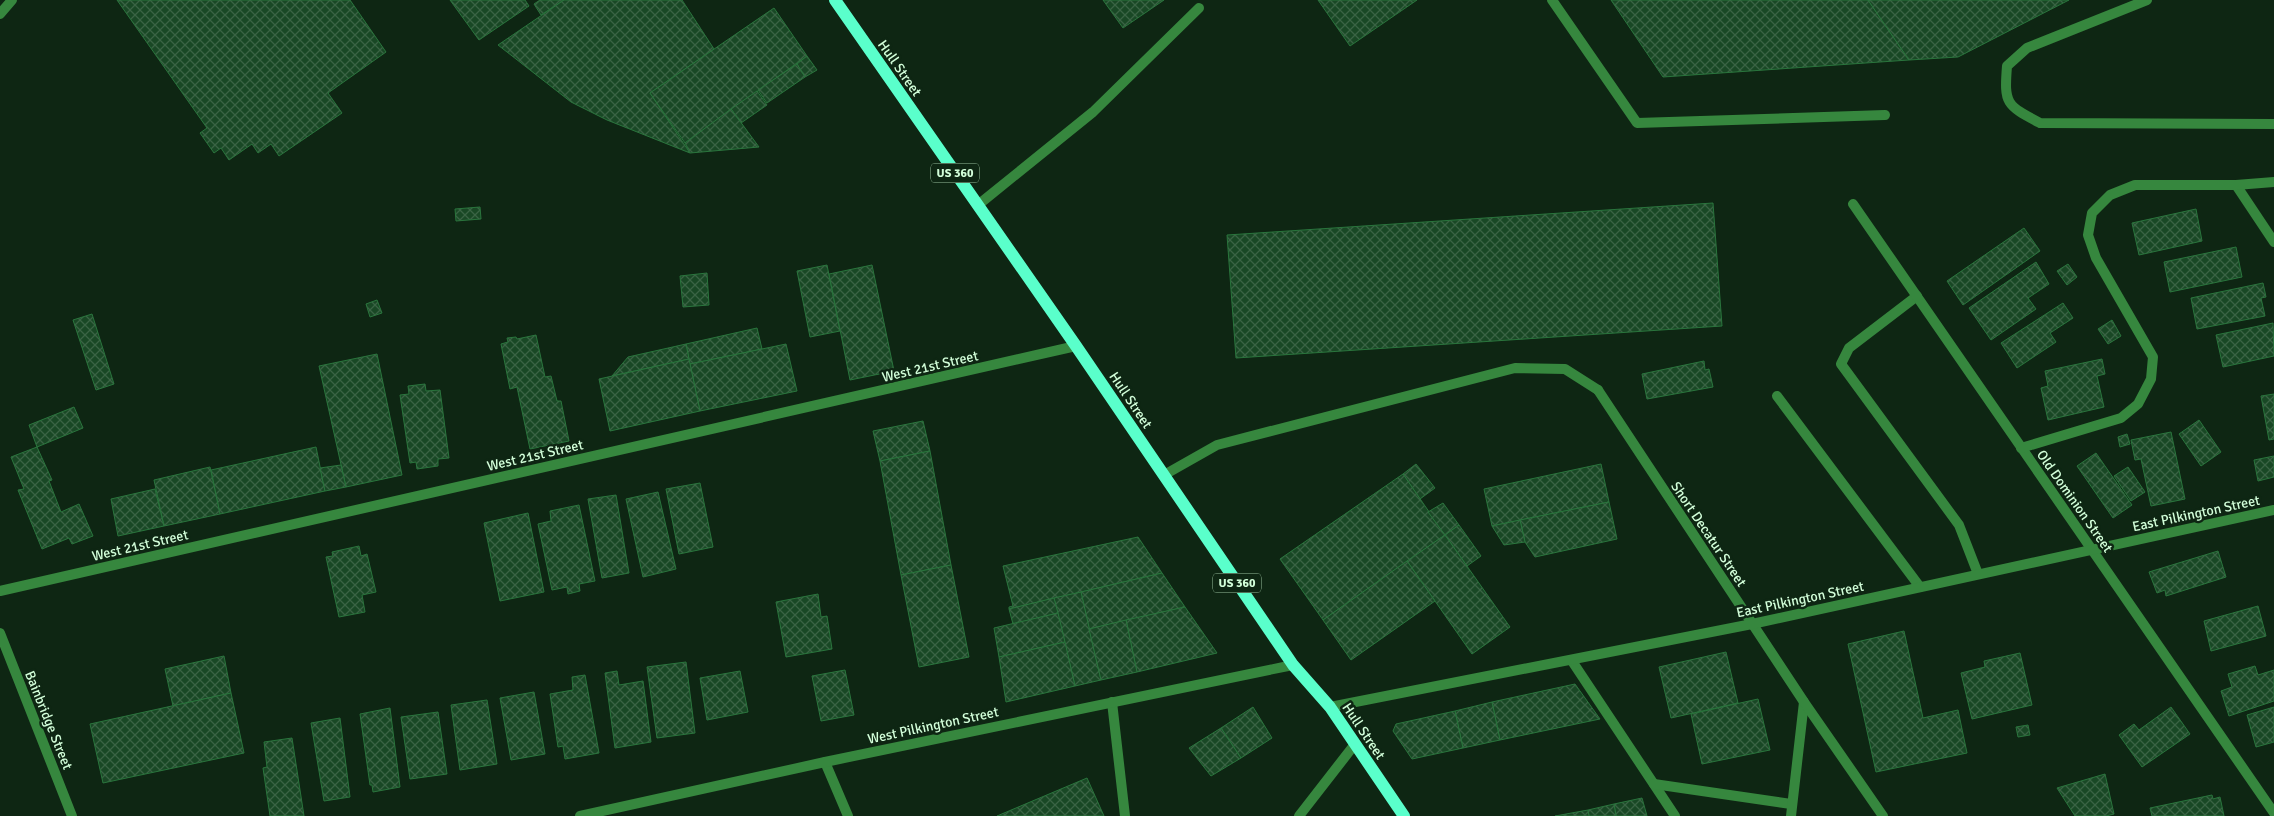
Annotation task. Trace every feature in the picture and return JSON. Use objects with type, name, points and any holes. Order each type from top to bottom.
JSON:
[{"type":"main road","name":"Hull Street","points":[[835,0],[1076,346],[1293,665],[1330,707],[1404,816]]},
{"type":"street","points":[[0,14],[12,0]]},
{"type":"street","points":[[1552,0],[1637,123],[1885,115]]},
{"type":"street","points":[[2147,0],[2028,48],[2006,66],[2005,93],[2015,110],[2040,123],[2274,124]]},
{"type":"street","points":[[978,205],[1093,112],[1199,8]]},
{"type":"street","points":[[2022,448],[2121,418],[2138,404],[2151,379],[2153,357],[2096,258],[2088,235],[2092,213],[2110,195],[2135,185],[2236,185],[2274,182]]},
{"type":"street","points":[[2236,185],[2274,242]]},
{"type":"street","name":"Old Dominion Street","points":[[1853,204],[2274,813]]},
{"type":"street","points":[[1917,296],[1849,348],[1841,364],[1958,525],[1978,574]]},
{"type":"street","name":"West 21st Street","points":[[0,591],[1076,346]]},
{"type":"street","name":"Short Decatur Street","points":[[1164,475],[1217,445],[1515,368],[1564,369],[1598,390],[1804,702],[1884,816]]},
{"type":"street","points":[[1777,396],[1920,587]]},
{"type":"street","name":"East Pilkington Street","points":[[1330,707],[1572,661],[1752,624],[2274,510]]},
{"type":"street","name":"Bainbridge Street","points":[[0,633],[72,816]]},
{"type":"street","points":[[1572,661],[1675,816]]},
{"type":"street","name":"West Pilkington Street","points":[[580,816],[824,762],[1293,665]]},
{"type":"street","points":[[1112,702],[1125,816]]},
{"type":"street","points":[[1791,816],[1804,702]]},
{"type":"street","points":[[1299,816],[1355,744]]},
{"type":"street","points":[[824,762],[848,816]]},
{"type":"street","points":[[1654,784],[1791,804]]},
{"type":"building","points":[[117,0],[350,0],[386,52],[328,93],[342,113],[279,156],[271,144],[258,153],[252,144],[229,160],[221,148],[214,153],[200,133],[207,128]]},
{"type":"building","points":[[450,0],[525,0],[529,6],[479,40]]},
{"type":"building","points":[[540,0],[564,0],[541,15],[534,4]]},
{"type":"building","points":[[564,0],[682,0],[714,49],[650,93],[690,153],[607,120],[571,102],[498,45]]},
{"type":"building","points":[[1103,0],[1164,0],[1123,28]]},
{"type":"building","points":[[1318,0],[1417,0],[1350,46]]},
{"type":"building","points":[[1611,0],[1868,0],[1909,60],[1663,77]]},
{"type":"building","points":[[1868,0],[2069,0],[1958,57],[1909,60]]},
{"type":"building","points":[[774,8],[807,56],[685,143],[650,93]]},
{"type":"building","points":[[807,56],[817,70],[805,77],[797,64]]},
{"type":"building","points":[[797,64],[805,77],[767,103],[758,90]]},
{"type":"building","points":[[757,91],[767,105],[741,123],[731,109]]},
{"type":"building","points":[[731,109],[759,147],[690,153],[685,143]]},
{"type":"building","points":[[1713,203],[1722,326],[1236,358],[1227,235]]},
{"type":"building","points":[[480,207],[481,219],[456,221],[455,209]]},
{"type":"building","points":[[2196,209],[2202,241],[2139,255],[2132,223]]},
{"type":"building","points":[[2024,228],[2040,251],[1963,305],[1947,281]]},
{"type":"building","points":[[2236,247],[2242,277],[2170,292],[2164,262]]},
{"type":"building","points":[[2036,262],[2049,284],[2028,298],[2036,309],[1991,340],[1969,308]]},
{"type":"building","points":[[2068,264],[2077,277],[2067,285],[2057,271]]},
{"type":"building","points":[[827,265],[840,331],[810,337],[797,271]]},
{"type":"building","points":[[872,265],[894,371],[850,380],[829,274]]},
{"type":"building","points":[[707,273],[709,305],[683,307],[680,276]]},
{"type":"building","points":[[2263,283],[2266,297],[2261,298],[2265,316],[2197,329],[2191,298]]},
{"type":"building","points":[[377,300],[382,313],[370,317],[366,304]]},
{"type":"building","points":[[2063,303],[2073,318],[2050,333],[2056,342],[2017,368],[2001,343]]},
{"type":"building","points":[[92,314],[114,384],[96,390],[73,320]]},
{"type":"building","points":[[2112,320],[2121,336],[2108,344],[2098,329]]},
{"type":"building","points":[[2273,323],[2274,356],[2223,367],[2216,335]]},
{"type":"building","points":[[757,328],[762,349],[690,364],[686,344]]},
{"type":"building","points":[[536,335],[545,377],[551,376],[557,401],[561,401],[569,441],[530,449],[517,387],[510,389],[501,344],[508,342],[507,338],[516,337],[517,339]]},
{"type":"building","points":[[686,344],[689,359],[612,376],[628,357]]},
{"type":"building","points":[[786,344],[797,391],[700,411],[690,364]]},
{"type":"building","points":[[377,354],[402,475],[346,487],[319,366]]},
{"type":"building","points":[[689,359],[700,411],[610,431],[599,379]]},
{"type":"building","points":[[2102,359],[2105,374],[2097,376],[2104,407],[2048,420],[2041,388],[2048,386],[2045,371]]},
{"type":"building","points":[[1704,361],[1705,370],[1709,369],[1713,387],[1647,399],[1642,374]]},
{"type":"building","points":[[425,384],[426,391],[440,390],[449,458],[438,459],[438,466],[417,469],[416,462],[410,463],[400,395],[409,394],[408,386]]},
{"type":"building","points":[[2274,394],[2274,439],[2269,440],[2261,396]]},
{"type":"building","points":[[74,407],[83,428],[37,447],[29,425]]},
{"type":"building","points":[[2199,420],[2221,452],[2201,466],[2179,434]]},
{"type":"building","points":[[923,421],[930,451],[880,461],[873,431]]},
{"type":"building","points":[[2171,432],[2185,499],[2151,506],[2141,459],[2135,460],[2131,440]]},
{"type":"building","points":[[2127,434],[2130,444],[2120,447],[2118,437]]},
{"type":"building","points":[[37,447],[52,480],[49,481],[61,512],[79,504],[93,536],[72,544],[69,538],[42,549],[18,490],[24,489],[11,457]]},
{"type":"building","points":[[316,447],[325,491],[220,514],[211,470]]},
{"type":"building","points":[[930,451],[951,565],[901,575],[880,461]]},
{"type":"building","points":[[2096,453],[2132,505],[2113,518],[2077,466]]},
{"type":"building","points":[[2274,456],[2274,477],[2258,481],[2254,460]]},
{"type":"building","points":[[1416,464],[1435,488],[1420,499],[1403,474]]},
{"type":"building","points":[[1601,464],[1609,502],[1492,526],[1484,489]]},
{"type":"building","points":[[341,465],[346,487],[325,491],[320,468]]},
{"type":"building","points":[[210,467],[220,514],[164,526],[154,480]]},
{"type":"building","points":[[2128,467],[2145,492],[2131,501],[2114,476]]},
{"type":"building","points":[[1403,474],[1445,535],[1323,620],[1280,559]]},
{"type":"building","points":[[700,483],[713,547],[679,554],[666,489]]},
{"type":"building","points":[[155,489],[164,526],[118,536],[111,499]]},
{"type":"building","points":[[658,492],[676,569],[643,577],[626,499]]},
{"type":"building","points":[[616,495],[629,573],[602,578],[588,499]]},
{"type":"building","points":[[1609,502],[1617,539],[1535,557],[1525,542],[1520,520]]},
{"type":"building","points":[[1443,503],[1459,525],[1445,535],[1428,512]]},
{"type":"building","points":[[579,505],[595,581],[579,584],[580,591],[568,594],[567,587],[552,590],[538,524],[551,521],[550,511]]},
{"type":"building","points":[[528,513],[544,592],[500,601],[484,523]]},
{"type":"building","points":[[1520,520],[1525,542],[1504,545],[1492,526]]},
{"type":"building","points":[[1459,525],[1481,556],[1467,566],[1445,535]]},
{"type":"building","points":[[1445,535],[1510,627],[1472,654],[1407,561]]},
{"type":"building","points":[[1138,537],[1162,573],[1009,609],[1009,607],[1013,606],[1003,566]]},
{"type":"building","points":[[359,546],[361,556],[367,554],[376,592],[362,595],[365,612],[339,617],[326,557],[333,556],[332,552]]},
{"type":"building","points":[[2218,551],[2226,577],[2166,596],[2165,590],[2157,593],[2149,572]]},
{"type":"building","points":[[1407,561],[1435,601],[1351,660],[1323,620]]},
{"type":"building","points":[[951,565],[969,657],[919,667],[901,575]]},
{"type":"building","points":[[1162,573],[1185,607],[1089,629],[1081,592]]},
{"type":"building","points":[[1081,592],[1101,680],[1075,686],[1054,598]]},
{"type":"building","points":[[818,594],[821,617],[827,616],[832,649],[786,657],[776,602]]},
{"type":"building","points":[[1054,598],[1058,613],[1013,624],[1009,609]]},
{"type":"building","points":[[2258,606],[2266,636],[2211,651],[2204,621]]},
{"type":"building","points":[[1185,607],[1217,653],[1137,672],[1126,620]]},
{"type":"building","points":[[1058,613],[1065,642],[999,657],[994,628]]},
{"type":"building","points":[[1126,620],[1137,672],[1101,680],[1089,629]]},
{"type":"building","points":[[1904,631],[1923,718],[1958,710],[1967,753],[1876,772],[1848,644]]},
{"type":"building","points":[[1065,642],[1075,686],[1006,702],[999,657]]},
{"type":"building","points":[[1726,652],[1738,703],[1671,718],[1659,667]]},
{"type":"building","points":[[2020,653],[2032,705],[1972,719],[1961,673],[1985,667],[1984,661]]},
{"type":"building","points":[[224,656],[231,693],[173,706],[165,669]]},
{"type":"building","points":[[686,662],[695,733],[657,738],[647,667]]},
{"type":"building","points":[[2255,666],[2258,675],[2274,670],[2274,701],[2229,716],[2221,691],[2232,687],[2228,674]]},
{"type":"building","points":[[845,670],[854,715],[821,721],[812,676]]},
{"type":"building","points":[[617,671],[619,685],[643,681],[651,742],[615,748],[605,673]]},
{"type":"building","points":[[740,671],[748,712],[707,720],[700,678]]},
{"type":"building","points":[[585,675],[599,753],[565,759],[563,746],[558,747],[550,694],[573,690],[572,677]]},
{"type":"building","points":[[1575,684],[1600,719],[1500,740],[1492,702]]},
{"type":"building","points":[[534,692],[545,754],[511,760],[500,698]]},
{"type":"building","points":[[231,693],[244,753],[103,783],[90,724]]},
{"type":"building","points":[[1758,699],[1770,750],[1702,764],[1691,714]]},
{"type":"building","points":[[487,700],[497,764],[460,770],[451,705]]},
{"type":"building","points":[[1492,702],[1500,740],[1463,748],[1455,711]]},
{"type":"building","points":[[1253,707],[1272,738],[1241,758],[1221,728]]},
{"type":"building","points":[[2171,707],[2190,734],[2142,767],[2119,735],[2134,724],[2139,730]]},
{"type":"building","points":[[2274,707],[2274,742],[2256,747],[2247,715]]},
{"type":"building","points":[[390,708],[400,787],[373,792],[372,785],[370,785],[360,714]]},
{"type":"building","points":[[1455,711],[1463,748],[1412,759],[1393,731],[1396,724]]},
{"type":"building","points":[[438,712],[447,774],[410,779],[401,717]]},
{"type":"building","points":[[340,718],[350,797],[324,801],[311,723]]},
{"type":"building","points":[[2028,725],[2030,735],[2018,737],[2016,727]]},
{"type":"building","points":[[1221,728],[1241,758],[1211,776],[1189,748]]},
{"type":"building","points":[[292,738],[304,816],[270,816],[263,768],[267,767],[264,742]]},
{"type":"building","points":[[2105,774],[2114,814],[2106,816],[2075,816],[2057,788]]},
{"type":"building","points":[[1087,778],[1104,816],[997,816]]},
{"type":"building","points":[[2212,795],[2213,799],[2220,797],[2224,816],[2152,816],[2150,808]]},
{"type":"building","points":[[1642,798],[1647,816],[1616,816],[1614,804]]},
{"type":"building","points":[[1614,804],[1616,816],[1589,816],[1588,810]]},
{"type":"building","points":[[1588,810],[1589,816],[1555,816]]}]
